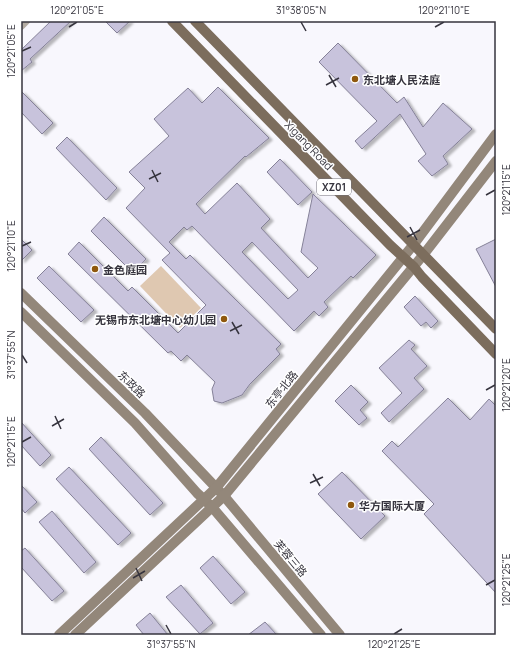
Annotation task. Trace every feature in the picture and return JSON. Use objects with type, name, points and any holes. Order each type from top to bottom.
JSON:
[{"type":"main road","name":"Xigang Road","points":[[172,21],[414,267],[496,354]]},
{"type":"main road","name":"Xigang Road","points":[[195,21],[496,329]]},
{"type":"main road","name":"东亭北路","points":[[59,635],[216,488],[414,244],[496,134]]},
{"type":"main road","points":[[75,635],[224,496],[414,267],[496,161]]},
{"type":"main road","name":"东政路","points":[[21,292],[145,413],[224,496]]},
{"type":"main road","points":[[21,312],[135,423],[212,508],[321,635]]},
{"type":"main road","name":"芙蓉三路","points":[[224,496],[340,635]]},
{"type":"street","points":[[21,26],[26,21]]},
{"type":"shaded area","points":[[161,266],[201,308],[180,328],[140,286]]},
{"type":"building","points":[[51,21],[71,21],[30,59],[32,62],[21,71],[21,50]]},
{"type":"building","points":[[105,21],[130,21],[117,33]]},
{"type":"building","points":[[338,43],[397,103],[404,97],[423,127],[443,103],[472,129],[443,156],[448,164],[432,176],[418,161],[426,154],[400,114],[362,149],[355,141],[377,121],[319,62]]},
{"type":"building","points":[[218,87],[269,138],[246,157],[245,156],[196,204],[205,214],[237,183],[270,219],[261,228],[308,278],[318,268],[301,252],[313,194],[376,255],[353,278],[351,276],[324,302],[328,307],[319,316],[314,311],[294,331],[192,226],[187,230],[184,227],[169,242],[186,259],[190,255],[281,344],[276,349],[280,354],[250,384],[242,395],[222,403],[214,401],[212,389],[215,382],[187,355],[181,361],[171,351],[168,353],[68,254],[79,242],[128,291],[132,287],[178,333],[206,305],[162,260],[170,253],[126,208],[145,188],[129,172],[169,136],[154,119],[188,88],[202,103]],"holes":[[[252,242],[298,290],[288,299],[242,252]]]},
{"type":"building","points":[[21,91],[53,123],[42,134],[21,112]]},
{"type":"building","points":[[67,137],[117,188],[106,200],[56,148]]},
{"type":"building","points":[[280,159],[312,192],[298,205],[267,172]]},
{"type":"building","points":[[104,217],[146,259],[133,273],[91,231]]},
{"type":"building","points":[[21,239],[32,250],[21,261]]},
{"type":"building","points":[[496,239],[496,287],[476,249]]},
{"type":"building","points":[[49,266],[94,310],[81,322],[37,278]]},
{"type":"building","points":[[415,296],[438,321],[431,328],[426,322],[421,326],[404,307]]},
{"type":"building","points":[[409,340],[415,345],[411,349],[427,366],[414,378],[424,389],[389,422],[381,413],[402,393],[379,368]]},
{"type":"building","points":[[351,385],[368,402],[360,410],[367,418],[359,425],[335,401]]},
{"type":"building","points":[[448,398],[470,420],[489,399],[496,406],[496,593],[424,514],[434,504],[382,451],[392,441],[398,447]]},
{"type":"building","points":[[21,422],[51,455],[40,466],[21,445]]},
{"type":"building","points":[[101,437],[163,503],[150,515],[89,449]]},
{"type":"building","points":[[69,467],[131,533],[118,545],[56,479]]},
{"type":"building","name":"华方国际大厦","points":[[342,472],[385,516],[361,539],[318,494]]},
{"type":"building","points":[[21,485],[37,502],[25,513],[21,508]]},
{"type":"building","points":[[52,511],[96,562],[84,573],[39,522]]},
{"type":"building","points":[[25,548],[64,591],[52,601],[21,567],[21,551]]},
{"type":"building","points":[[213,556],[245,592],[231,604],[200,568]]},
{"type":"building","points":[[181,585],[213,623],[200,634],[166,597]]},
{"type":"building","points":[[150,613],[168,635],[144,635],[136,625]]},
{"type":"building","points":[[265,622],[277,635],[248,635]]},
{"type":"place","name":"东北塘人民法庭","points":[[355,79]]},
{"type":"place","name":"金色庭园","points":[[95,269]]},
{"type":"place","name":"无锡市东北塘中心幼儿园","points":[[224,319]]},
{"type":"place","name":"华方国际大厦","points":[[351,505]]}]
